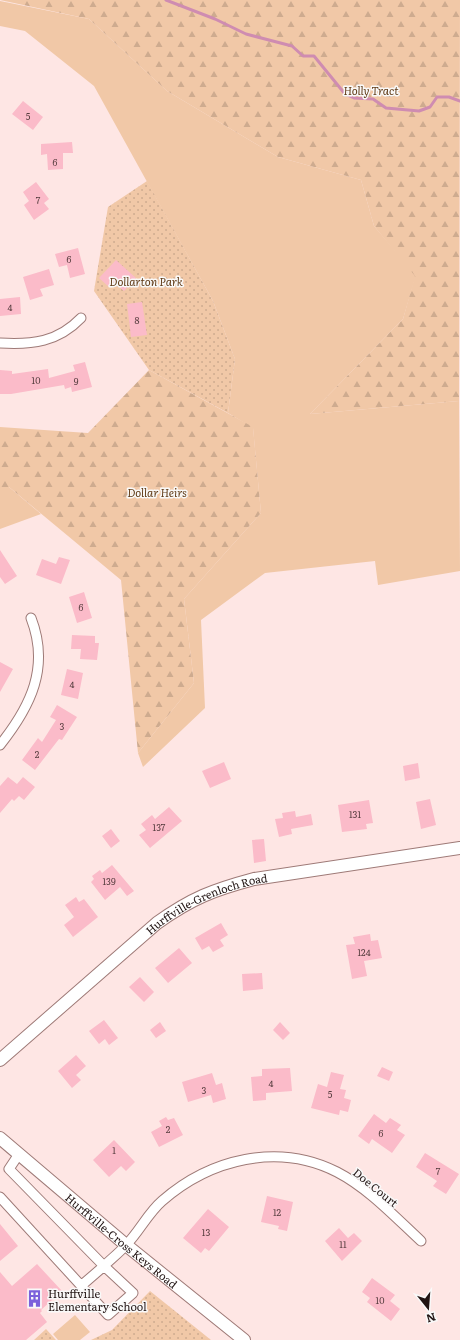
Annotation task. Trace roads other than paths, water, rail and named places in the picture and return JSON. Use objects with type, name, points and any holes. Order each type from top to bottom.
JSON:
[{"type":"main road","name":"Hurffville-Grenloch Road","points":[[0,1060],[156,923],[198,896],[254,879],[460,848]]},
{"type":"main road","name":"Hurffville-Cross Keys Road","points":[[0,1138],[126,1245],[244,1340]]},
{"type":"street","points":[[0,344],[24,344],[44,341],[66,332],[81,318]]},
{"type":"street","points":[[0,744],[13,728],[25,706],[38,674],[40,644],[31,618]]},
{"type":"street","points":[[0,1173],[9,1169],[19,1154]]},
{"type":"street","name":"Doe Court","points":[[82,1285],[126,1245],[161,1202],[188,1181],[214,1168],[242,1160],[277,1156],[306,1161],[336,1172],[362,1189],[421,1241]]},
{"type":"street","points":[[0,1197],[108,1315],[133,1293],[104,1266],[9,1169]]},
{"type":"waterway","points":[[166,0],[215,19],[246,34],[292,46],[303,56],[314,56],[345,94],[354,98],[373,99],[386,108],[419,111],[430,107],[437,97],[449,97],[460,101]]},
{"type":"place","name":"Hurffville Elementary School","points":[[35,1299]]},
{"type":"park label","name":"Holly Tract","points":[[371,90]]},
{"type":"park label","name":"Dollarton Park","points":[[146,281]]},
{"type":"park label","name":"Dollar Heirs","points":[[157,492]]}]
